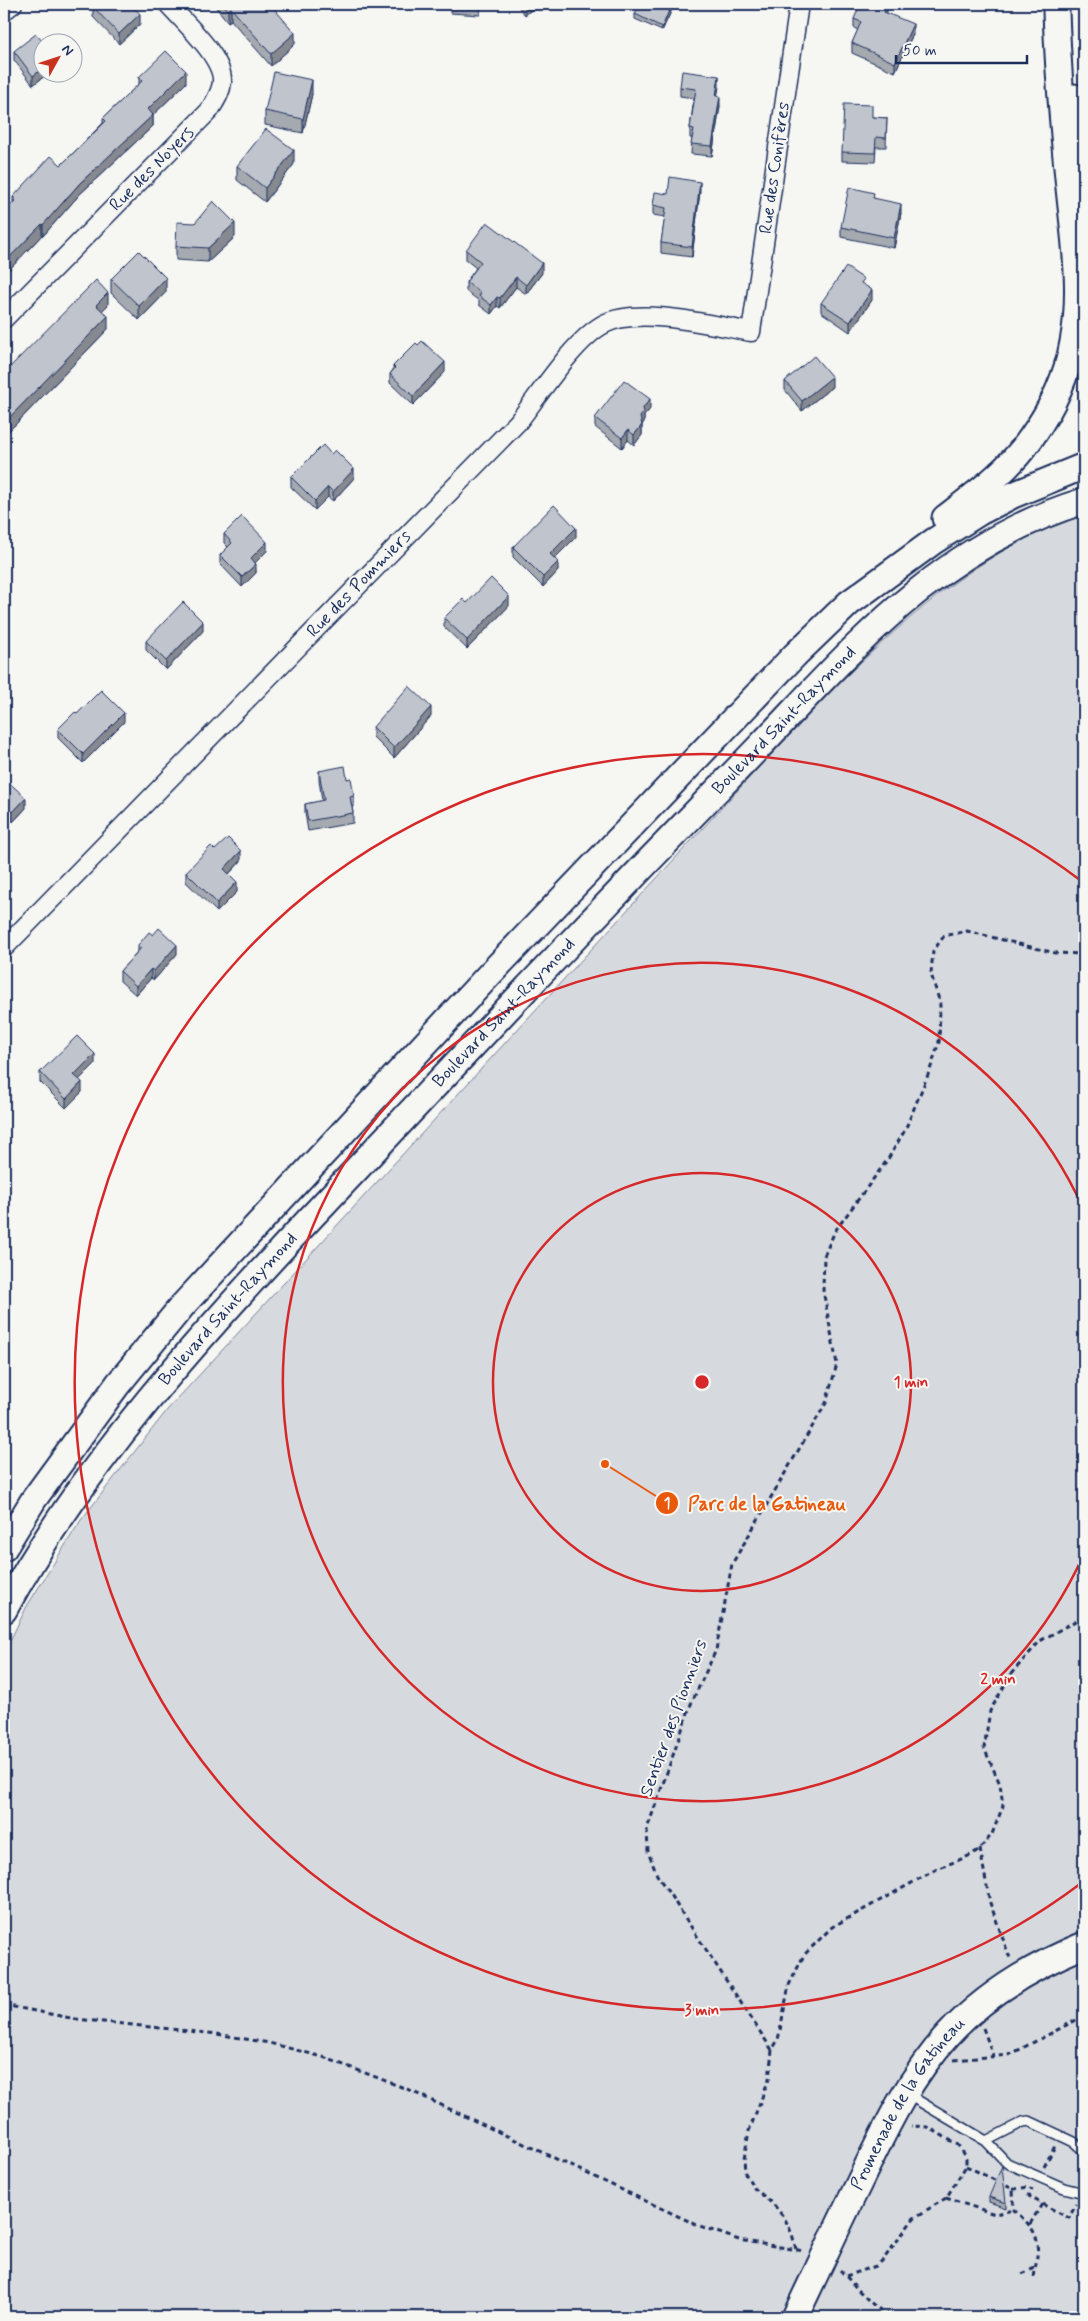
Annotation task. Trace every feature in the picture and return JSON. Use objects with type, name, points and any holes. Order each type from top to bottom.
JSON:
[{"type":"main road","points":[[1055,7],[1084,148]]},
{"type":"main road","points":[[849,603],[927,532],[994,479],[1014,458],[1030,439],[1046,414],[1063,377],[1073,342],[1077,307],[1074,242],[1059,94],[1055,7]]},
{"type":"main road","name":"Boulevard Saint-Raymond","points":[[4,1548],[34,1499],[113,1391],[183,1305],[509,955],[795,654],[849,603],[899,565],[980,512],[1034,485],[1084,466]]},
{"type":"main road","name":"Boulevard Saint-Raymond","points":[[4,1610],[63,1512],[149,1400],[209,1328],[596,916],[863,639],[920,589],[972,552],[1032,520],[1084,501]]},
{"type":"main road","name":"Promenade de la Gatineau","points":[[795,2317],[887,2124],[927,2060],[949,2034],[976,2008],[1018,1978],[1056,1956],[1084,1945]]},
{"type":"street","points":[[4,11],[13,4]]},
{"type":"street","name":"Rue des Noyers","points":[[4,319],[210,110],[219,96],[222,81],[218,65],[168,4]]},
{"type":"street","name":"Rue des Conifères","points":[[751,332],[799,4]]},
{"type":"street","name":"Rue des Pommiers","points":[[4,948],[518,422],[589,335],[604,324],[636,315],[751,332]]},
{"type":"lane","points":[[905,2093],[986,2141],[1007,2163],[1064,2188],[1084,2191]]},
{"type":"lane","points":[[986,2141],[1023,2122],[1029,2121],[1074,2142],[1084,2151]]},
{"type":"path","name":"Sentier des Pionniers","points":[[772,2050],[657,1875],[648,1852],[648,1829],[691,1704],[716,1650],[732,1564],[826,1403],[837,1364],[823,1290],[824,1256],[835,1230],[888,1159],[905,1130],[930,1070],[940,1042],[940,1003],[931,974],[933,951],[944,936],[967,931],[1055,953],[1084,954]]},
{"type":"path","points":[[796,2248],[785,2219],[774,2205],[754,2188],[745,2173],[744,2159],[749,2132],[769,2079],[772,2050],[778,2040],[789,1985],[804,1955],[832,1927],[937,1869],[971,1855],[992,1834],[1003,1806],[1000,1784],[984,1748],[990,1711],[1011,1674],[1040,1641],[1084,1616]]},
{"type":"path","points":[[980,1848],[990,1903],[1018,1978]]},
{"type":"path","points":[[4,2003],[14,2007],[76,2019],[217,2034],[269,2043],[323,2058],[407,2089],[697,2225],[739,2240],[796,2248],[809,2253]]},
{"type":"path","points":[[976,2008],[994,2058]]},
{"type":"path","points":[[951,2061],[994,2058],[1017,2052],[1084,2016]]},
{"type":"path","points":[[846,2276],[876,2266],[883,2260],[914,2218],[946,2198],[966,2166],[966,2159],[958,2145],[950,2140],[928,2127],[918,2125],[903,2127]]},
{"type":"path","points":[[1044,2168],[1058,2141]]},
{"type":"path","points":[[966,2166],[1013,2189],[1034,2186],[1029,2196],[1069,2218],[1077,2203],[1084,2202]]},
{"type":"path","points":[[1013,2189],[1014,2210],[1030,2224],[1038,2241],[1034,2278]]},
{"type":"path","points":[[946,2198],[995,2214],[1014,2210]]},
{"type":"path","points":[[1030,2224],[1042,2204]]},
{"type":"path","points":[[1022,2274],[1035,2268]]},
{"type":"path","points":[[839,2270],[867,2300],[882,2312],[893,2317]]},
{"type":"shaded area","points":[[1084,515],[1084,2317],[4,2317],[4,1653],[27,1606],[81,1520],[168,1409],[819,702],[910,618],[974,569],[1008,548],[1045,530]]},
{"type":"building","points":[[97,4],[131,4],[140,14],[119,34],[93,7]]},
{"type":"building","points":[[223,4],[270,4],[295,33],[271,54],[231,8],[228,10]]},
{"type":"building","points":[[640,4],[672,4],[662,27],[635,14]]},
{"type":"building","points":[[860,4],[885,4],[887,5],[884,12],[913,24],[895,63],[852,43],[861,22],[854,19]]},
{"type":"building","points":[[32,37],[32,75],[14,51]]},
{"type":"building","points":[[166,51],[186,71],[148,109],[153,115],[80,183],[43,225],[6,261],[4,259],[4,212],[16,200],[13,197],[51,156],[61,165],[106,121],[103,118],[142,81],[139,77]]},
{"type":"building","points":[[682,71],[719,76],[716,96],[720,96],[712,146],[691,144],[694,129],[690,128],[696,89],[680,87]]},
{"type":"building","points":[[274,72],[312,80],[303,119],[265,111]]},
{"type":"building","points":[[844,104],[872,105],[872,117],[887,118],[886,138],[876,137],[875,153],[842,152]]},
{"type":"building","points":[[266,129],[294,150],[265,188],[237,166]]},
{"type":"building","points":[[670,177],[700,182],[692,247],[661,243],[666,208],[653,205],[655,192],[668,194]]},
{"type":"building","points":[[849,187],[874,193],[873,198],[901,204],[894,238],[841,227]]},
{"type":"building","points":[[213,201],[235,223],[208,248],[176,246],[177,222],[195,223]]},
{"type":"building","points":[[487,222],[542,263],[526,285],[516,277],[500,298],[497,297],[491,305],[479,296],[481,293],[466,282],[481,262],[466,250]]},
{"type":"building","points":[[139,251],[166,278],[139,306],[111,279]]},
{"type":"building","points":[[846,267],[864,279],[861,283],[872,290],[850,322],[821,303]]},
{"type":"building","points":[[96,280],[108,293],[96,305],[108,316],[9,418],[4,412],[4,373]]},
{"type":"building","points":[[422,341],[445,362],[413,396],[390,374],[395,368],[393,366],[416,343],[418,345]]},
{"type":"building","points":[[814,356],[832,377],[802,401],[785,381]]},
{"type":"building","points":[[624,380],[650,399],[643,408],[644,412],[640,417],[642,425],[634,435],[628,430],[622,438],[595,418]]},
{"type":"building","points":[[323,445],[331,454],[335,450],[354,469],[333,492],[328,487],[315,501],[291,477]]},
{"type":"building","points":[[554,505],[576,528],[550,554],[558,562],[543,577],[513,547]]},
{"type":"building","points":[[242,516],[267,542],[251,558],[256,564],[242,577],[220,555],[232,543],[224,534]]},
{"type":"building","points":[[491,578],[509,596],[467,640],[444,618],[463,599],[467,603]]},
{"type":"building","points":[[183,602],[203,622],[166,661],[146,641]]},
{"type":"building","points":[[409,686],[431,707],[394,748],[373,727]]},
{"type":"building","points":[[101,690],[124,713],[83,754],[58,729],[75,712],[77,714]]},
{"type":"building","points":[[345,766],[347,779],[351,778],[354,796],[350,797],[353,813],[308,821],[305,804],[324,800],[319,771]]},
{"type":"building","points":[[4,778],[26,798],[13,812],[11,810],[4,818]]},
{"type":"building","points":[[228,838],[241,851],[224,869],[237,882],[217,903],[186,872],[211,846],[215,850]]},
{"type":"building","points":[[159,928],[177,945],[154,971],[151,969],[136,986],[120,971],[141,948],[138,945],[149,932],[153,935]]},
{"type":"building","points":[[77,1036],[95,1054],[74,1075],[82,1082],[66,1099],[40,1072]]},
{"type":"building","points":[[1002,2166],[1006,2203],[989,2197]]},
{"type":"place","name":"Parc de la Gatineau","points":[[605,1464]]}]
